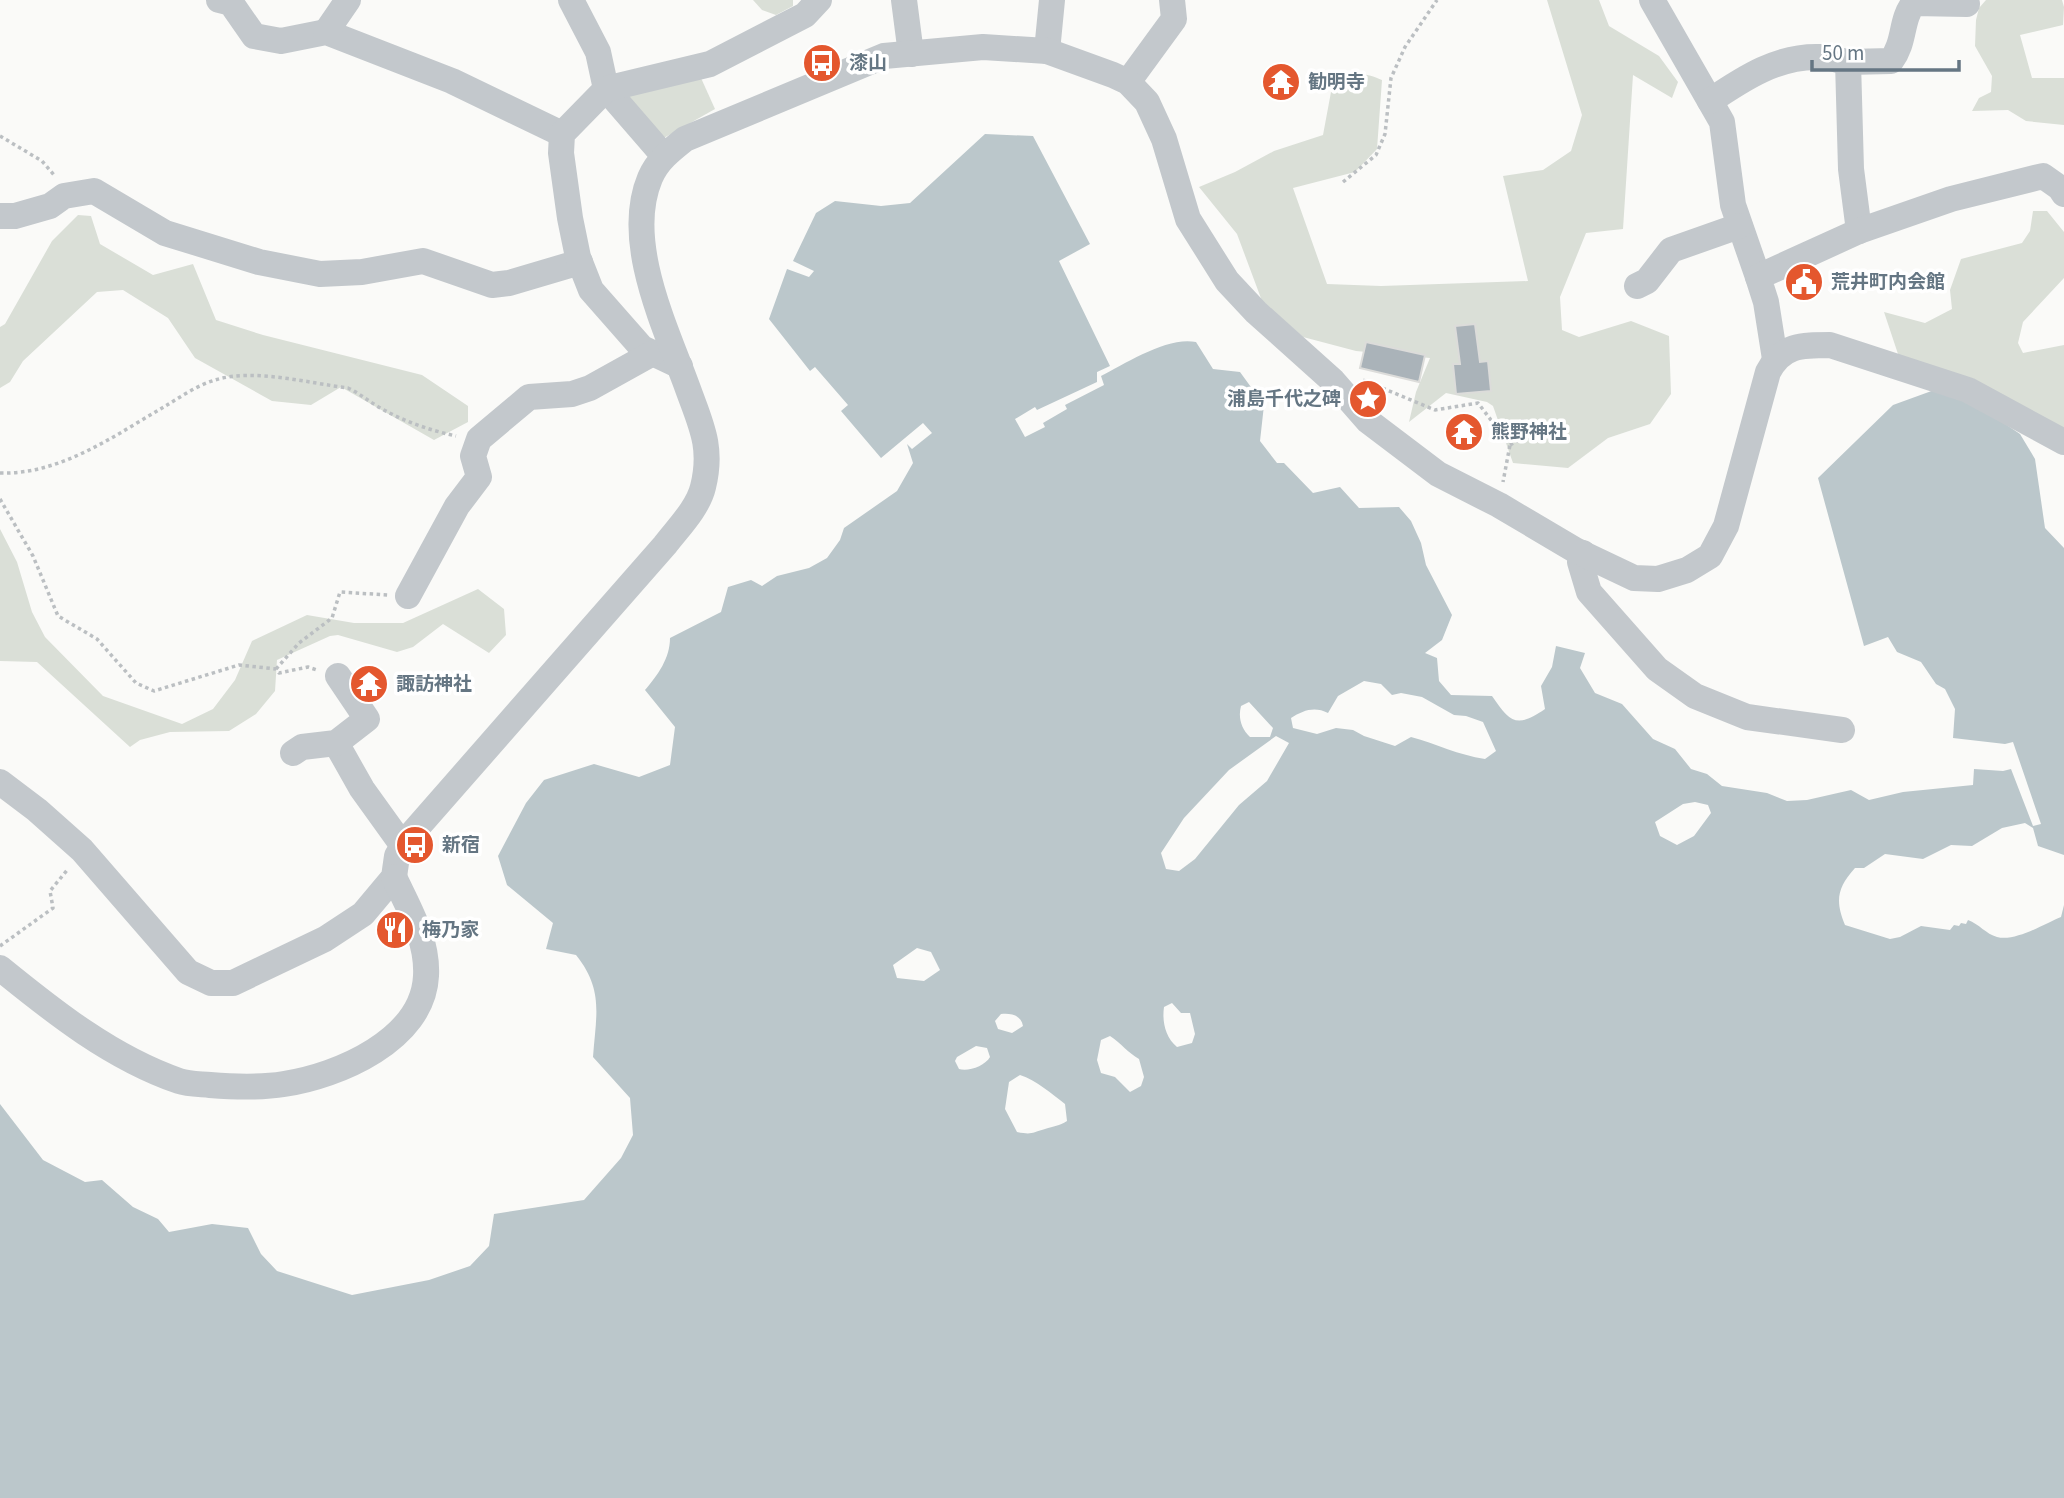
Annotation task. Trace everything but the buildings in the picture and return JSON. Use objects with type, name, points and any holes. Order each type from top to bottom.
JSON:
[{"type":"street","points":[[219,0],[231,3],[254,36],[281,41],[326,32],[452,81],[562,134]]},
{"type":"street","points":[[326,32],[348,0]]},
{"type":"street","points":[[570,0],[598,52],[606,89],[664,156]]},
{"type":"street","points":[[680,366],[642,348],[591,290],[579,262],[570,218],[561,153],[562,134],[606,89],[710,64],[805,15],[819,0]]},
{"type":"street","points":[[904,0],[911,54]]},
{"type":"street","points":[[1047,51],[1052,0]]},
{"type":"street","points":[[1128,82],[1174,19],[1172,0]]},
{"type":"street","points":[[1652,0],[1722,122],[1733,205],[1766,302],[1775,359]]},
{"type":"street","points":[[1710,101],[1747,75],[1783,61],[1822,57],[1848,62],[1891,61],[1900,49],[1908,11],[1914,3],[1967,4]]},
{"type":"street","points":[[0,782],[82,850],[188,972],[211,983],[233,984],[325,939],[363,914],[394,877],[397,856],[403,846],[665,545],[686,519],[703,490],[707,461],[706,436],[661,314],[642,246],[642,210],[650,177],[664,156],[685,139],[849,69],[884,57],[983,47],[1047,51],[1128,82],[1147,102],[1164,139],[1188,219],[1227,281],[1256,312],[1333,381],[1368,421],[1438,474],[1634,578],[1658,579],[1687,569],[1710,556],[1726,526],[1768,372],[1775,359],[1789,349],[1829,345],[1968,390],[2064,442]]},
{"type":"street","points":[[1848,62],[1852,169],[1859,231]]},
{"type":"street","points":[[1758,277],[1859,231],[1951,199],[2043,176],[2064,194]]},
{"type":"street","points":[[0,216],[15,216],[50,206],[64,196],[94,191],[165,233],[259,262],[320,274],[362,272],[423,261],[492,285],[509,283],[579,262]]},
{"type":"street","points":[[1637,286],[1647,281],[1671,250],[1739,226]]},
{"type":"street","points":[[408,596],[457,506],[480,477],[474,456],[479,439],[529,397],[572,394],[590,388],[653,353]]},
{"type":"street","points":[[1583,553],[1580,562],[1589,592],[1657,669],[1695,696],[1747,717],[1842,730]]},
{"type":"street","points":[[293,753],[302,747],[336,743],[367,719],[338,676]]},
{"type":"street","points":[[336,743],[362,789],[403,846]]},
{"type":"street","points":[[0,968],[51,1009],[96,1039],[149,1068],[182,1082],[234,1087],[285,1084],[335,1070],[374,1052],[401,1032],[417,1007],[426,978],[423,937],[394,877]]},
{"type":"path","points":[[1343,182],[1377,155],[1385,134],[1391,78],[1405,47],[1437,0]]},
{"type":"path","points":[[0,136],[42,161],[54,175],[64,196]]},
{"type":"path","points":[[0,473],[19,474],[74,457],[214,380],[245,375],[348,388],[416,425],[479,439]]},
{"type":"path","points":[[1333,381],[1362,379],[1435,410],[1479,403],[1510,444],[1499,505]]},
{"type":"path","points":[[1510,444],[1520,439],[1523,416]]},
{"type":"path","points":[[0,499],[33,556],[58,616],[97,639],[136,684],[154,691],[239,665],[276,669],[279,673],[308,667],[338,676]]},
{"type":"path","points":[[276,669],[299,643],[332,618],[340,592],[408,596]]},
{"type":"path","points":[[0,946],[53,908],[50,891],[82,850]]},
{"type":"shaded area","points":[[753,0],[793,0],[793,6],[776,15],[762,10]]},
{"type":"shaded area","points":[[1547,0],[1599,0],[1609,26],[1659,56],[1678,82],[1672,98],[1633,75],[1623,229],[1586,233],[1560,297],[1562,330],[1579,337],[1631,321],[1669,336],[1671,394],[1650,424],[1608,438],[1568,468],[1513,463],[1493,406],[1487,402],[1446,393],[1409,422],[1416,392],[1430,358],[1356,351],[1303,337],[1262,301],[1237,234],[1199,187],[1274,151],[1323,135],[1331,92],[1355,76],[1373,76],[1382,80],[1377,149],[1355,172],[1293,188],[1327,284],[1381,286],[1528,281],[1503,176],[1543,170],[1571,151],[1582,115]]},
{"type":"shaded area","points":[[1986,0],[2062,0],[2063,25],[2020,35],[2032,78],[2064,78],[2064,125],[2026,121],[2008,110],[1972,111],[1979,98],[1991,92],[1992,76],[1975,46],[1976,20],[1979,8]]},
{"type":"shaded area","points":[[701,78],[715,109],[662,139],[625,97]]},
{"type":"shaded area","points":[[985,134],[1033,136],[1090,244],[1059,261],[1110,366],[1097,372],[1097,382],[1037,410],[1035,407],[1015,419],[1025,437],[1045,427],[1043,423],[1067,409],[1065,405],[1104,385],[1101,376],[1160,347],[1185,341],[1196,342],[1213,369],[1240,372],[1264,405],[1260,441],[1277,463],[1284,463],[1313,493],[1340,487],[1359,508],[1399,507],[1411,521],[1421,543],[1426,565],[1452,615],[1442,640],[1425,653],[1437,658],[1439,681],[1451,695],[1492,696],[1509,717],[1520,721],[1527,719],[1545,709],[1541,686],[1552,667],[1556,646],[1585,653],[1580,668],[1595,693],[1622,704],[1653,739],[1675,749],[1691,769],[1707,774],[1722,786],[1767,793],[1787,801],[1807,800],[1851,790],[1869,800],[1903,792],[1973,785],[1974,769],[2011,769],[2033,826],[2041,824],[2013,742],[2005,744],[1953,738],[1955,709],[1945,689],[1936,684],[1921,662],[1897,652],[1888,637],[1864,646],[1818,478],[1893,405],[1937,389],[1980,407],[2020,434],[2035,459],[2045,528],[2064,548],[2064,855],[2038,846],[2033,828],[2025,823],[2002,828],[1972,846],[1951,845],[1923,859],[1885,854],[1864,868],[1855,868],[1841,888],[1839,902],[1845,925],[1890,939],[1921,926],[1950,930],[1954,925],[1966,924],[1968,920],[1993,936],[2012,937],[2061,917],[2064,905],[2064,1498],[0,1498],[0,1104],[43,1160],[85,1182],[102,1180],[133,1207],[158,1219],[169,1232],[212,1224],[248,1228],[261,1254],[277,1271],[352,1295],[429,1280],[470,1266],[489,1246],[494,1214],[584,1200],[621,1158],[633,1135],[630,1098],[593,1057],[596,1003],[591,980],[576,955],[546,949],[553,923],[507,885],[498,856],[526,803],[544,780],[594,764],[639,777],[670,765],[675,727],[645,690],[662,666],[670,638],[721,612],[728,587],[751,580],[762,586],[777,576],[809,568],[827,558],[840,540],[844,528],[897,491],[913,463],[907,444],[912,449],[932,433],[923,423],[881,458],[841,411],[848,405],[815,367],[810,371],[769,319],[787,269],[809,277],[814,271],[793,261],[816,213],[835,201],[881,206],[910,203]],"holes":[[[1364,681],[1381,684],[1392,695],[1401,693],[1422,697],[1454,715],[1483,722],[1496,751],[1485,759],[1411,737],[1395,746],[1353,730],[1336,728],[1317,734],[1293,728],[1291,718],[1300,713],[1314,709],[1328,713],[1338,696]],[[1249,702],[1273,728],[1270,737],[1250,737],[1242,727],[1241,706]],[[1695,802],[1708,805],[1711,813],[1694,836],[1677,845],[1660,836],[1655,822],[1683,804]],[[917,948],[931,952],[940,970],[924,981],[897,978],[893,965]],[[1172,1003],[1181,1013],[1190,1013],[1195,1034],[1192,1043],[1177,1047],[1173,1043],[1165,1028],[1164,1007]],[[1001,1014],[1015,1016],[1023,1026],[1012,1033],[998,1029],[995,1021]],[[1110,1036],[1139,1059],[1144,1077],[1141,1086],[1130,1092],[1115,1077],[1101,1073],[1097,1060],[1101,1040]],[[976,1046],[987,1048],[990,1057],[980,1066],[967,1070],[959,1069],[955,1061]],[[1020,1075],[1038,1084],[1065,1104],[1067,1121],[1031,1133],[1017,1132],[1005,1109],[1009,1082]]]},
{"type":"shaded area","points":[[2033,211],[2047,211],[2064,232],[2064,278],[2023,322],[2018,343],[2023,353],[2064,345],[2064,428],[1899,357],[1884,312],[1925,323],[1952,309],[1950,290],[1961,259],[2022,243],[2030,231]]},
{"type":"shaded area","points":[[78,215],[91,216],[100,244],[153,275],[193,264],[216,320],[263,335],[422,375],[468,406],[468,422],[434,440],[341,387],[311,405],[272,401],[195,358],[168,318],[123,290],[97,292],[23,361],[10,382],[0,388],[0,327],[5,324],[52,241]]},
{"type":"shaded area","points":[[0,529],[17,562],[32,612],[45,637],[103,696],[182,724],[213,709],[235,680],[252,641],[307,615],[354,623],[403,623],[478,589],[504,609],[506,635],[489,653],[443,624],[413,647],[397,652],[338,635],[330,636],[277,660],[275,691],[256,714],[229,731],[170,732],[140,740],[130,747],[37,662],[0,661]]},
{"type":"pier","points":[[1276,736],[1289,743],[1267,781],[1239,805],[1195,859],[1179,871],[1166,869],[1161,853],[1184,818],[1229,770]]},
{"type":"place","name":"漆山","points":[[822,63]]},
{"type":"place","name":"勧明寺","points":[[1281,82]]},
{"type":"place","name":"荒井町内会館","points":[[1804,282]]},
{"type":"place","name":"浦島千代之碑","points":[[1368,399]]},
{"type":"place","name":"熊野神社","points":[[1464,432]]},
{"type":"place","name":"諏訪神社","points":[[369,684]]},
{"type":"place","name":"新宿","points":[[415,845]]},
{"type":"place","name":"梅乃家","points":[[395,930]]}]
